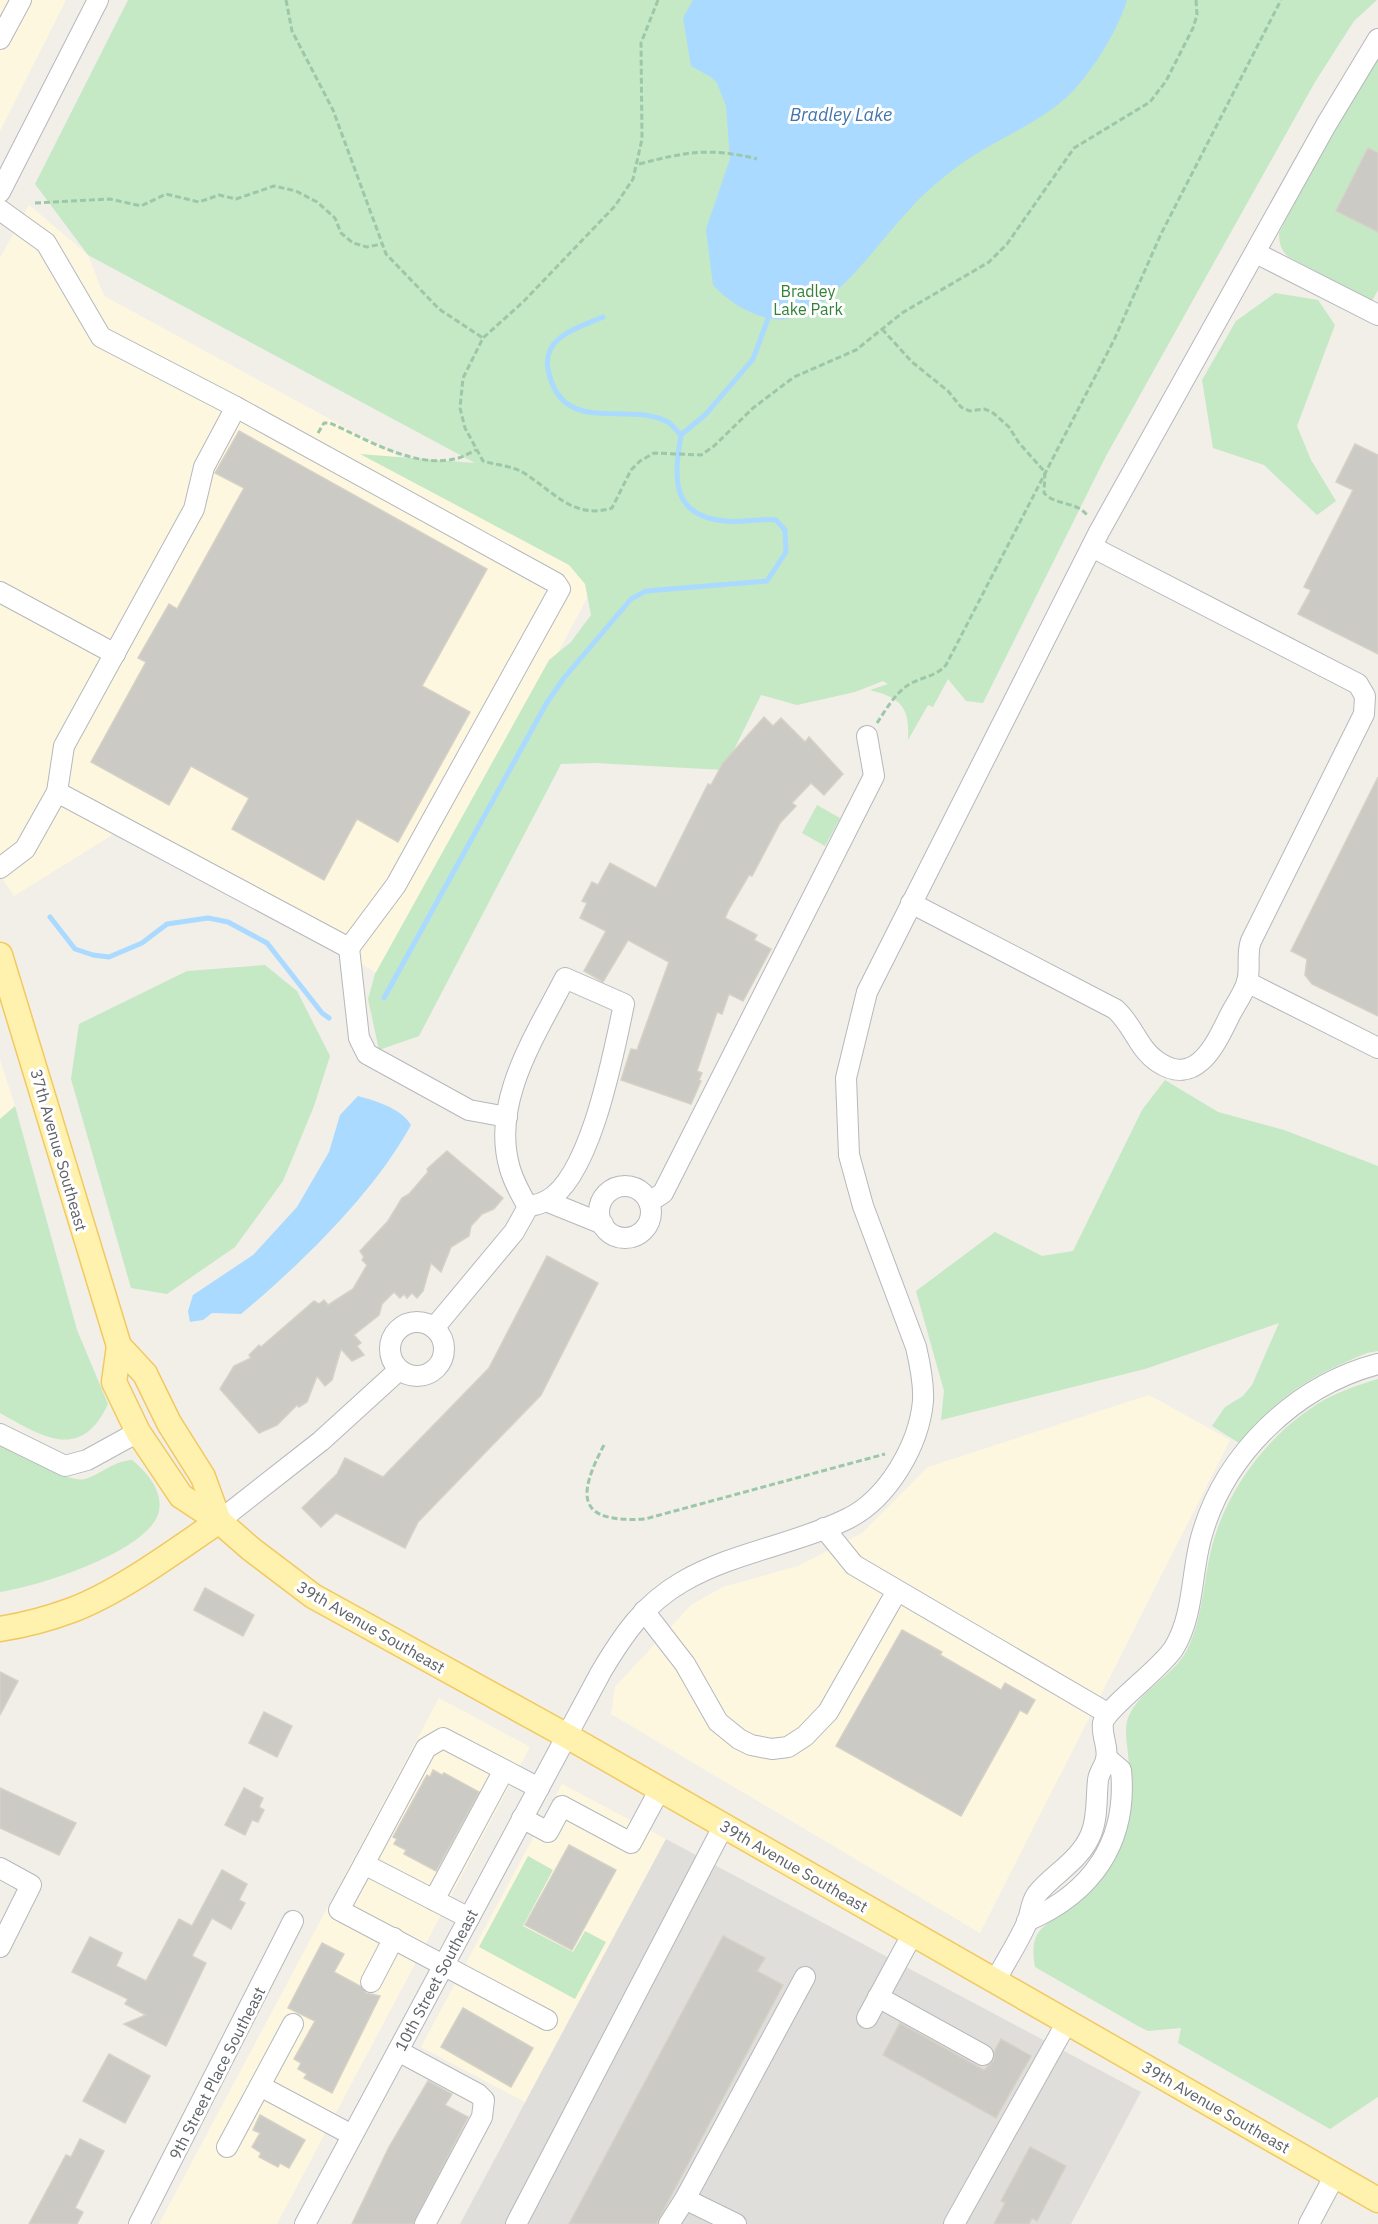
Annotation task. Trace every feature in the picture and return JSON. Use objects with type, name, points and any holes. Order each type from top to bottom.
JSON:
[{"type":"main road","name":"37th Avenue Southeast","points":[[0,955],[119,1346],[114,1382],[138,1432]]},
{"type":"main road","name":"37th Avenue Southeast","points":[[119,1346],[145,1374],[169,1423]]},
{"type":"main road","name":"39th Avenue Southeast","points":[[169,1423],[203,1477],[219,1521]]},
{"type":"main road","name":"39th Avenue Southeast","points":[[138,1432],[181,1496],[219,1521],[259,1556],[313,1596],[724,1825],[1378,2200]]},
{"type":"main road","points":[[0,1629],[33,1623],[74,1610],[116,1587],[219,1521]]},
{"type":"street","points":[[0,39],[21,0]]},
{"type":"street","points":[[0,192],[98,0]]},
{"type":"street","name":"10th Street Southeast","points":[[305,2224],[619,1641],[644,1611],[673,1588],[708,1568],[849,1519],[877,1496],[910,1448],[919,1422],[923,1398],[920,1364],[916,1347],[853,1178],[845,1104],[851,1051],[867,992],[1095,540],[1326,125],[1378,39]]},
{"type":"street","points":[[0,210],[46,243],[101,337],[310,447],[556,583],[560,589],[396,885],[349,948],[359,1038],[368,1054],[469,1110],[507,1117]]},
{"type":"street","points":[[1256,253],[1378,315]]},
{"type":"street","points":[[0,868],[25,849],[57,792],[64,746],[194,509],[204,467],[236,407]]},
{"type":"street","points":[[910,903],[1114,1009],[1122,1015],[1148,1055],[1169,1069],[1191,1067],[1202,1062],[1212,1052],[1247,982],[1248,949],[1251,940],[1364,714],[1363,690],[1358,684],[1095,540]]},
{"type":"street","points":[[0,592],[115,654]]},
{"type":"street","points":[[649,1202],[663,1193],[874,776],[867,736]]},
{"type":"street","points":[[57,792],[349,948]]},
{"type":"street","points":[[434,1328],[537,1204],[569,1177],[586,1147],[604,1089],[624,1004],[565,978],[517,1074],[507,1117],[507,1149],[510,1169],[537,1204],[603,1224],[618,1237],[634,1237],[647,1226],[651,1210],[645,1195],[630,1187],[614,1189],[603,1200],[600,1208],[603,1224]]},
{"type":"street","points":[[1247,982],[1378,1048]]},
{"type":"street","points":[[416,1322],[434,1328],[443,1342],[444,1351],[438,1367],[424,1376],[415,1377],[399,1370],[390,1354],[390,1345],[399,1329],[416,1322]]},
{"type":"street","points":[[996,1980],[1027,1921],[1058,1906],[1077,1891],[1109,1848],[1121,1814],[1123,1792],[1121,1770],[1107,1758],[1103,1724],[1107,1713],[1152,1674],[1175,1647],[1187,1614],[1201,1540],[1208,1517],[1230,1475],[1244,1454],[1275,1420],[1314,1391],[1335,1379],[1378,1364]]},
{"type":"street","points":[[219,1521],[321,1441],[399,1370]]},
{"type":"street","points":[[0,1434],[65,1466],[87,1460],[138,1432]]},
{"type":"street","points":[[824,1528],[854,1565],[1107,1713]]},
{"type":"street","points":[[644,1611],[685,1664],[718,1722],[739,1739],[751,1745],[772,1749],[788,1747],[805,1736],[828,1712],[897,1591]]},
{"type":"street","points":[[539,1788],[443,1738],[426,1748],[339,1910],[547,2020]]},
{"type":"street","points":[[434,1900],[504,1770]]},
{"type":"street","points":[[522,1818],[548,1832],[562,1806],[631,1843],[660,1789]]},
{"type":"street","points":[[516,2224],[724,1825]]},
{"type":"street","points":[[364,1864],[469,1918]]},
{"type":"street","points":[[0,1869],[31,1885],[0,1947]]},
{"type":"street","name":"9th Street Place Southeast","points":[[140,2224],[293,1921]]},
{"type":"street","points":[[867,2018],[913,1933]]},
{"type":"street","points":[[371,1982],[394,1938]]},
{"type":"street","points":[[669,2224],[685,2199],[805,1977]]},
{"type":"street","points":[[878,1997],[983,2055]]},
{"type":"street","points":[[954,2224],[1067,2022]]},
{"type":"street","points":[[227,2147],[293,2024]]},
{"type":"street","points":[[398,2051],[478,2094],[483,2100],[482,2117],[425,2224]]},
{"type":"street","points":[[260,2086],[352,2135]]},
{"type":"street","points":[[1309,2224],[1335,2175]]},
{"type":"street","points":[[685,2199],[736,2224]]},
{"type":"path","points":[[286,0],[292,31],[333,110],[386,254],[439,309],[483,338]]},
{"type":"path","points":[[658,0],[641,43],[642,139],[639,164],[633,179],[615,206],[524,301],[483,338],[464,378],[460,408],[465,428],[483,461],[522,472],[552,494],[585,512],[612,508],[631,470],[640,460],[654,453],[701,455],[714,446],[753,408],[794,377],[856,350],[918,303],[989,262],[1007,244],[1074,148],[1150,102],[1166,81],[1193,28],[1197,15],[1196,0]]},
{"type":"path","points":[[867,736],[905,687],[921,678],[939,673],[945,665],[1114,340],[1161,234],[1281,0]]},
{"type":"path","points":[[639,164],[703,150],[728,152],[757,159]]},
{"type":"path","points":[[35,203],[110,199],[141,207],[166,194],[199,202],[219,195],[236,199],[274,186],[296,191],[317,202],[335,218],[341,233],[353,243],[367,247],[382,244]]},
{"type":"path","points":[[882,329],[912,362],[948,391],[961,407],[970,411],[984,409],[992,412],[1009,427],[1019,443],[1045,472],[1044,494],[1052,501],[1070,504],[1084,511],[1095,540]]},
{"type":"path","points":[[310,447],[324,423],[330,423],[412,457],[454,459],[476,450]]},
{"type":"path","points":[[604,1445],[592,1468],[586,1492],[591,1507],[602,1516],[621,1521],[645,1519],[910,1448]]},
{"type":"shaded area","points":[[0,0],[66,0],[0,131]]},
{"type":"shaded area","points":[[29,205],[88,255],[104,296],[603,568],[385,977],[117,832],[14,896],[0,875],[0,258]]},
{"type":"shaded area","points":[[0,1060],[15,1106],[0,1119]]},
{"type":"shaded area","points":[[1149,1395],[1230,1440],[980,1933],[611,1714],[615,1687],[691,1605],[723,1587],[798,1566],[862,1533],[928,1467]]},
{"type":"shaded area","points":[[439,1698],[530,1747],[277,2224],[159,2224]]},
{"type":"shaded area","points":[[562,1784],[666,1839],[525,2102],[421,2047]]},
{"type":"shaded area","points":[[666,1839],[1141,2092],[1071,2224],[460,2224]]},
{"type":"green space","name":"Bradley Lake Park","points":[[128,0],[1377,0],[1354,21],[1315,82],[1106,456],[983,703],[966,701],[948,679],[933,707],[928,705],[908,740],[907,719],[901,706],[889,697],[870,690],[888,684],[883,681],[855,692],[797,705],[761,695],[724,770],[595,763],[561,764],[419,1036],[379,1050],[368,999],[375,974],[549,660],[571,642],[591,615],[585,584],[569,565],[360,454],[475,463],[88,255],[35,184]]},
{"type":"green space","points":[[1378,57],[1378,153],[1368,148],[1336,211],[1378,232],[1378,290],[1372,301],[1289,257],[1281,246],[1279,233],[1344,104]]},
{"type":"green space","points":[[1275,293],[1318,300],[1335,325],[1297,426],[1311,460],[1336,501],[1317,515],[1264,465],[1213,448],[1202,380],[1236,321]]},
{"type":"green space","points":[[817,805],[840,818],[825,846],[802,833]]},
{"type":"green space","points":[[265,965],[297,991],[330,1056],[314,1106],[283,1181],[235,1247],[167,1294],[131,1288],[71,1079],[79,1024],[187,971]]},
{"type":"green space","points":[[1165,1080],[1218,1112],[1284,1130],[1378,1166],[1378,1351],[1367,1353],[1312,1379],[1282,1399],[1239,1443],[1212,1426],[1225,1407],[1243,1396],[1252,1385],[1279,1323],[1145,1369],[941,1420],[944,1391],[916,1291],[995,1232],[1042,1256],[1073,1251],[1142,1110]]},
{"type":"green space","points":[[15,1106],[77,1330],[108,1404],[97,1422],[86,1433],[73,1439],[46,1436],[0,1413],[0,1119]]},
{"type":"green space","points":[[1378,1379],[1378,2097],[1330,2129],[1178,2043],[1181,2028],[1148,2031],[1035,1967],[1034,1943],[1047,1924],[1076,1902],[1095,1883],[1111,1863],[1121,1844],[1129,1806],[1130,1780],[1126,1732],[1128,1718],[1140,1699],[1181,1660],[1187,1650],[1201,1608],[1215,1536],[1222,1516],[1243,1478],[1270,1444],[1302,1415],[1333,1395]]},
{"type":"green space","points":[[0,1444],[43,1467],[77,1479],[85,1479],[113,1465],[132,1460],[150,1478],[158,1494],[160,1502],[156,1519],[129,1545],[85,1567],[38,1583],[0,1592]]},
{"type":"green space","points":[[528,1856],[553,1870],[523,1926],[573,1952],[585,1931],[606,1942],[575,1999],[479,1947]]},
{"type":"water","name":"Bradley Lake","points":[[693,0],[1127,0],[1119,22],[1101,54],[1067,97],[1036,120],[968,159],[930,189],[914,204],[857,270],[828,297],[794,317],[772,319],[739,306],[713,285],[706,229],[730,159],[726,106],[717,83],[691,66],[683,18]]},
{"type":"water","points":[[358,1096],[395,1110],[407,1119],[411,1125],[396,1151],[357,1202],[335,1226],[288,1273],[241,1314],[212,1313],[203,1320],[190,1322],[188,1311],[193,1295],[253,1255],[297,1207],[329,1152],[340,1115]]},
{"type":"building","points":[[1368,148],[1378,153],[1378,232],[1336,211]]},
{"type":"building","points":[[239,431],[487,569],[422,686],[470,712],[398,842],[357,819],[324,880],[232,829],[249,798],[191,766],[169,805],[91,762],[146,662],[138,658],[169,604],[177,609],[244,488],[215,473]]},
{"type":"building","points":[[1355,444],[1378,455],[1378,654],[1298,614],[1311,590],[1304,587],[1353,490],[1336,482]]},
{"type":"building","points":[[764,717],[773,726],[781,718],[805,742],[809,737],[843,774],[824,795],[811,783],[792,803],[796,806],[780,823],[752,876],[749,875],[729,909],[725,918],[757,935],[754,940],[771,949],[743,1001],[729,994],[722,1014],[717,1012],[697,1071],[702,1073],[699,1080],[701,1081],[691,1104],[621,1080],[631,1049],[637,1050],[669,962],[628,940],[603,982],[584,971],[606,931],[580,918],[587,903],[582,901],[592,882],[598,885],[610,863],[656,888],[708,784],[711,785],[723,763]]},
{"type":"building","points":[[1378,777],[1378,1016],[1312,984],[1305,975],[1307,959],[1291,951]]},
{"type":"building","points":[[447,1151],[503,1198],[494,1209],[482,1214],[471,1226],[469,1236],[451,1247],[441,1272],[431,1263],[423,1291],[417,1298],[412,1293],[407,1298],[404,1294],[400,1298],[394,1292],[382,1304],[379,1315],[354,1335],[361,1343],[357,1346],[364,1355],[352,1361],[341,1349],[332,1380],[325,1386],[317,1376],[307,1402],[299,1407],[297,1405],[277,1425],[259,1433],[220,1389],[234,1366],[251,1358],[249,1355],[259,1345],[261,1347],[314,1301],[319,1304],[324,1300],[328,1305],[353,1289],[367,1265],[362,1260],[364,1257],[360,1251],[388,1221],[402,1198],[409,1194],[428,1172],[427,1169]]},
{"type":"building","points":[[547,1256],[598,1283],[541,1395],[418,1522],[405,1548],[336,1513],[321,1527],[302,1508],[337,1474],[345,1458],[383,1477],[489,1368]]},
{"type":"building","points":[[205,1588],[254,1615],[243,1636],[194,1610]]},
{"type":"building","points":[[902,1630],[942,1652],[940,1655],[1001,1690],[1005,1683],[1035,1700],[1027,1714],[1020,1710],[961,1816],[836,1746]]},
{"type":"building","points":[[0,1672],[18,1681],[0,1715]]},
{"type":"building","points":[[264,1712],[292,1726],[277,1757],[249,1743]]},
{"type":"building","points":[[433,1770],[442,1775],[444,1773],[479,1792],[436,1871],[404,1854],[406,1850],[394,1844],[397,1839],[393,1837],[427,1775],[430,1777]]},
{"type":"building","points":[[0,1788],[76,1823],[59,1855],[0,1828]]},
{"type":"building","points":[[244,1788],[263,1798],[259,1807],[264,1810],[258,1822],[252,1820],[245,1835],[225,1825]]},
{"type":"building","points":[[569,1845],[616,1870],[572,1950],[525,1925]]},
{"type":"building","points":[[222,1870],[247,1884],[239,1900],[245,1903],[231,1929],[212,1918],[192,1956],[206,1963],[166,2046],[124,2024],[146,2015],[125,2004],[128,1999],[72,1972],[90,1937],[122,1953],[116,1966],[146,1981],[179,1919],[192,1926]]},
{"type":"building","points":[[723,1936],[765,1958],[757,1971],[783,1985],[656,2224],[569,2224]]},
{"type":"building","points":[[322,1943],[344,1954],[334,1972],[360,1986],[366,1993],[380,1996],[332,2093],[304,2078],[307,2074],[298,2069],[301,2063],[294,2059],[315,2021],[288,2008]]},
{"type":"building","points":[[463,2008],[533,2048],[511,2087],[441,2047]]},
{"type":"building","points":[[900,2023],[984,2070],[994,2060],[994,2052],[1001,2039],[1031,2056],[996,2118],[883,2055]]},
{"type":"building","points":[[109,2054],[150,2076],[125,2123],[83,2101]]},
{"type":"building","points":[[428,2081],[452,2094],[445,2105],[468,2117],[413,2224],[352,2224],[389,2147]]},
{"type":"building","points":[[260,2115],[305,2140],[289,2168],[280,2163],[278,2167],[259,2157],[261,2153],[252,2147],[260,2133],[253,2130]]},
{"type":"building","points":[[80,2139],[104,2151],[75,2208],[83,2212],[77,2224],[29,2224],[66,2155],[71,2157]]},
{"type":"building","points":[[1030,2147],[1066,2166],[1037,2221],[1032,2218],[1029,2224],[994,2224],[1005,2203],[1001,2201]]},
{"type":"waterway","points":[[384,998],[546,704],[564,678],[631,599],[646,591],[767,581],[786,552],[785,530],[776,520],[725,521],[707,518],[685,503],[677,479],[681,435],[668,422],[652,416],[581,410],[566,403],[555,390],[548,369],[551,348],[565,334],[603,317]]},
{"type":"waterway","points":[[681,435],[706,414],[753,359],[768,319]]},
{"type":"waterway","points":[[50,917],[75,949],[109,957],[142,943],[167,924],[208,918],[228,922],[267,943],[322,1013],[329,1018]]}]
